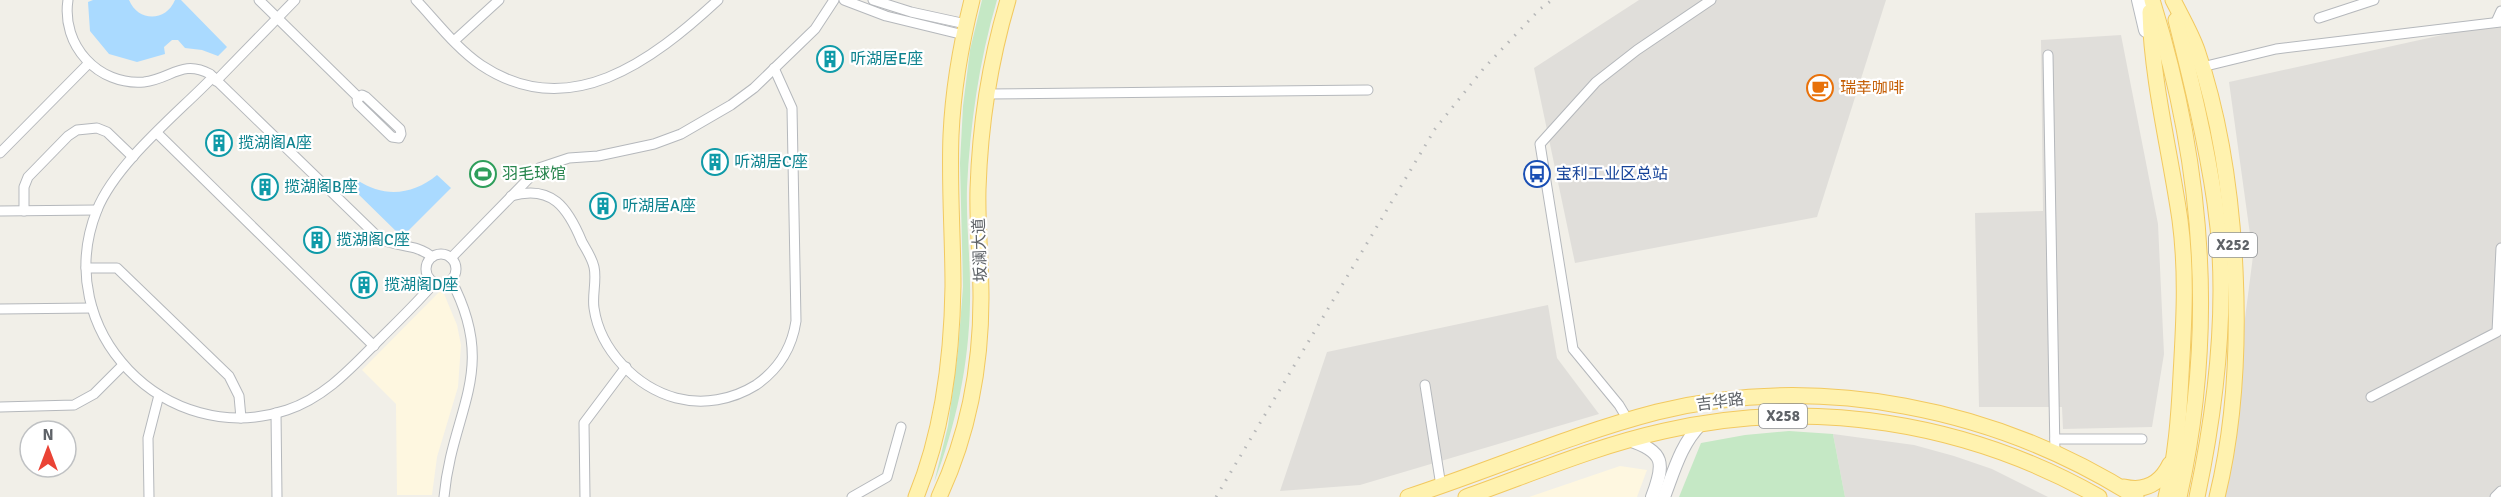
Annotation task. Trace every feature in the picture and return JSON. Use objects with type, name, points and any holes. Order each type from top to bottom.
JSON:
[{"type":"main road","name":"坂澜大道","points":[[916,497],[928,465],[940,414],[950,340],[953,287],[951,134],[956,76],[972,0]]},
{"type":"main road","name":"坂澜大道","points":[[939,497],[952,465],[970,403],[979,348],[981,300],[978,191],[987,94],[1008,0]]},
{"type":"main road","points":[[2139,0],[2151,49],[2169,146],[2185,274],[2174,466],[2166,497]]},
{"type":"main road","points":[[2151,0],[2151,49]]},
{"type":"main road","points":[[2151,0],[2165,44],[2190,153],[2200,237],[2201,299],[2197,400],[2190,448],[2179,497]]},
{"type":"main road","points":[[2172,0],[2197,106],[2215,205],[2219,300],[2213,405],[2197,497]]},
{"type":"main road","name":"X252","points":[[2172,0],[2196,47],[2210,92],[2233,236],[2235,367],[2221,489],[2217,497]]},
{"type":"main road","name":"吉华路","points":[[1407,497],[1628,420],[1686,406],[1739,399],[1793,396],[1848,398],[1901,405],[1954,417],[2055,446],[2136,497]]},
{"type":"main road","name":"吉华路","points":[[1466,497],[1629,440],[1702,423],[1794,415],[1846,417],[1898,424],[1949,435],[1999,451],[2048,471],[2097,496]]},
{"type":"main road","points":[[2117,485],[2140,489],[2156,483],[2167,470],[2175,450]]},
{"type":"main road","points":[[905,497],[928,465]]},
{"type":"main road","points":[[951,497],[952,465]]},
{"type":"street","points":[[68,0],[68,25],[72,39],[89,63],[115,79],[130,82],[145,82],[183,68],[201,70],[215,79],[379,238],[392,244],[419,249],[432,257]]},
{"type":"street","points":[[259,0],[358,97],[366,97],[400,129],[400,136],[396,139],[392,137],[358,104],[358,97]]},
{"type":"street","points":[[295,0],[133,157],[110,186],[97,210],[89,239],[86,268],[92,308],[105,338],[123,364],[142,383],[159,395],[201,413],[241,418],[276,413],[301,405],[344,376],[434,283]]},
{"type":"street","points":[[416,0],[478,64],[499,76],[543,89],[567,89],[601,81],[632,66],[674,37],[718,0]]},
{"type":"street","points":[[454,41],[499,0]]},
{"type":"street","points":[[451,258],[539,168],[569,158],[626,152],[681,134],[731,105],[815,29],[834,0]]},
{"type":"street","points":[[844,0],[886,16],[965,29]]},
{"type":"street","points":[[873,0],[965,29]]},
{"type":"street","points":[[1628,420],[1619,405],[1573,349],[1540,144],[1596,82],[1637,50],[1711,0]]},
{"type":"street","points":[[2319,18],[2374,0]]},
{"type":"street","points":[[2202,67],[2276,50],[2499,22],[2501,11]]},
{"type":"street","points":[[2048,55],[2055,446],[2142,439]]},
{"type":"street","points":[[0,153],[89,63]]},
{"type":"street","points":[[511,196],[542,194],[567,211],[594,267],[594,308],[600,331],[611,351],[641,381],[658,392],[678,398],[709,401],[739,394],[757,384],[782,360],[789,348],[796,321],[792,108],[774,68]]},
{"type":"street","points":[[987,94],[1368,90]]},
{"type":"street","points":[[24,211],[24,187],[28,177],[68,136],[77,130],[97,128],[107,132],[133,157]]},
{"type":"street","points":[[158,133],[374,346]]},
{"type":"street","points":[[0,211],[97,210]]},
{"type":"street","points":[[2371,397],[2498,332],[2501,248]]},
{"type":"street","points":[[441,254],[451,258],[456,271],[451,280],[443,284],[434,283],[426,271],[432,257],[441,254]]},
{"type":"street","points":[[86,268],[117,268],[229,376],[239,396],[241,418]]},
{"type":"street","points":[[444,497],[449,459],[470,389],[473,367],[473,344],[469,322],[462,300],[451,280]]},
{"type":"street","points":[[0,309],[92,308]]},
{"type":"street","points":[[0,407],[74,405],[94,394],[123,364]]},
{"type":"street","points":[[585,497],[584,423],[626,367]]},
{"type":"street","points":[[1425,385],[1440,486]]},
{"type":"street","points":[[149,497],[148,438],[159,395]]},
{"type":"street","points":[[276,413],[277,497]]},
{"type":"street","points":[[1664,497],[1684,445],[1690,434],[1702,423]]},
{"type":"street","points":[[852,497],[887,477],[901,427]]},
{"type":"street","points":[[1629,440],[1648,446],[1654,450],[1659,460],[1660,471],[1652,497]]},
{"type":"street","points":[[2495,497],[2501,491]]},
{"type":"shaded area","points":[[1639,0],[1886,0],[1817,217],[1575,263],[1534,68]]},
{"type":"shaded area","points":[[2501,22],[2501,497],[2222,497],[2253,256],[2229,82]]},
{"type":"shaded area","points":[[2121,35],[2158,224],[2164,354],[2152,427],[2063,429],[2062,407],[1979,407],[1975,213],[2043,211],[2041,40]]},
{"type":"shaded area","points":[[442,289],[457,325],[461,345],[458,387],[437,457],[432,495],[397,495],[396,404],[362,370]]},
{"type":"shaded area","points":[[1548,305],[1557,358],[1599,414],[1360,485],[1280,491],[1327,352]]},
{"type":"shaded area","points":[[1833,434],[1914,445],[1954,456],[1992,469],[2048,497],[1845,497]]},
{"type":"shaded area","points":[[1620,466],[1647,470],[1637,497],[1529,497]]},
{"type":"green space","points":[[982,0],[997,0],[980,70],[970,141],[967,188],[970,288],[967,349],[955,417],[934,483],[948,426],[958,351],[963,287],[960,163],[963,106],[970,50]]},
{"type":"green space","points":[[1789,431],[1833,434],[1845,497],[1679,497],[1701,443],[1745,435]]},
{"type":"water","points":[[129,0],[139,12],[152,16],[165,12],[175,0],[181,0],[227,47],[218,56],[202,50],[185,48],[178,40],[172,40],[164,47],[165,54],[137,62],[109,54],[90,31],[88,2]]},
{"type":"water","points":[[437,175],[451,188],[402,237],[351,187],[357,180],[378,190],[398,192],[418,187]]},
{"type":"railway","points":[[1216,497],[1435,129],[1484,68],[1540,9],[1552,0]]},
{"type":"place","name":"听湖居E座","points":[[830,59]]},
{"type":"place","name":"瑞幸咖啡","points":[[1820,88]]},
{"type":"place","name":"揽湖阁A座","points":[[219,143]]},
{"type":"place","name":"听湖居C座","points":[[715,162]]},
{"type":"place","name":"羽毛球馆","points":[[483,174]]},
{"type":"place","name":"宝利工业区总站","points":[[1537,174]]},
{"type":"place","name":"揽湖阁B座","points":[[265,187]]},
{"type":"place","name":"听湖居A座","points":[[603,206]]},
{"type":"place","name":"揽湖阁C座","points":[[317,240]]},
{"type":"place","name":"揽湖阁D座","points":[[364,285]]}]
